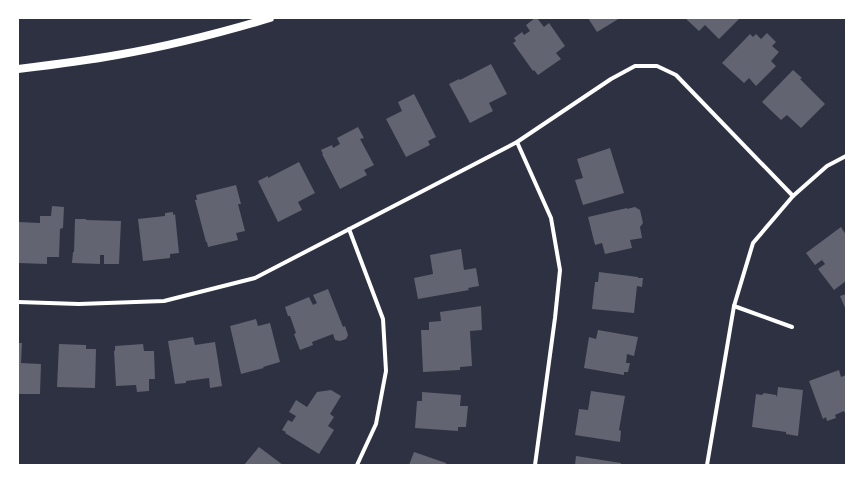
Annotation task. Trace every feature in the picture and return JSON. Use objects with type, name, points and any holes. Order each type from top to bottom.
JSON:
[{"type":"main road","points":[[18,69],[154,48],[216,34],[270,18]]},
{"type":"street","points":[[18,302],[78,304],[164,301],[255,278],[516,142],[611,79],[634,66],[657,66],[676,75],[793,196]]},
{"type":"street","points":[[516,142],[551,218],[560,270],[535,465]]},
{"type":"street","points":[[707,465],[734,306],[753,243],[793,196],[827,166],[846,156]]},
{"type":"street","points":[[349,228],[383,318],[386,371],[376,424],[357,465]]},
{"type":"street","points":[[734,306],[792,327]]},
{"type":"building","points":[[537,18],[544,27],[549,23],[565,46],[556,53],[561,59],[538,75],[534,70],[533,71],[513,43],[516,41],[514,38],[522,32],[524,35],[530,31],[526,25]]},
{"type":"building","points":[[588,18],[620,18],[597,32]]},
{"type":"building","points":[[685,18],[740,18],[719,39],[705,25],[699,31]]},
{"type":"building","points":[[767,33],[776,42],[772,46],[779,52],[771,61],[776,66],[756,86],[749,78],[744,83],[722,63],[750,34],[753,37],[756,34],[761,39]]},
{"type":"building","points":[[491,64],[507,94],[489,103],[493,111],[470,123],[449,84]]},
{"type":"building","points":[[793,70],[825,104],[801,128],[787,115],[781,120],[762,102]]},
{"type":"building","points":[[414,94],[436,137],[428,141],[430,145],[406,157],[386,119],[402,111],[398,102]]},
{"type":"building","points":[[358,127],[364,138],[360,139],[374,165],[364,170],[367,175],[340,189],[321,150],[332,145],[333,148],[340,144],[337,138]]},
{"type":"building","points":[[610,148],[624,193],[583,205],[575,180],[583,178],[577,159]]},
{"type":"building","points":[[299,162],[315,193],[298,202],[302,210],[278,222],[258,181],[268,176],[268,178]]},
{"type":"building","points":[[236,185],[241,204],[238,204],[245,231],[236,233],[238,240],[208,247],[195,200],[197,200],[196,195]]},
{"type":"building","points":[[52,206],[64,207],[63,228],[60,229],[59,257],[47,257],[47,264],[18,263],[19,222],[40,223],[40,216],[51,216]]},
{"type":"building","points":[[635,207],[640,210],[643,223],[640,227],[642,238],[630,240],[632,248],[605,254],[602,243],[595,245],[588,217]]},
{"type":"building","points":[[173,212],[173,215],[175,214],[179,253],[170,254],[170,258],[143,261],[138,219],[165,216],[165,213]]},
{"type":"building","points":[[75,219],[121,221],[119,264],[104,264],[104,255],[100,255],[100,264],[72,263],[74,252]]},
{"type":"building","points":[[841,227],[846,235],[846,281],[834,290],[818,269],[825,264],[822,260],[815,265],[806,253]]},
{"type":"building","points":[[461,249],[464,270],[476,268],[479,286],[468,288],[469,290],[418,299],[414,278],[433,274],[430,255]]},
{"type":"building","points":[[599,272],[643,278],[642,287],[637,286],[634,313],[592,309],[595,282],[598,282]]},
{"type":"building","points":[[328,289],[343,327],[345,326],[348,335],[346,339],[340,341],[335,340],[333,334],[312,342],[313,345],[300,350],[294,334],[296,333],[285,307],[309,297],[313,305],[317,303],[313,295]]},
{"type":"building","points":[[846,294],[846,310],[840,296]]},
{"type":"building","points":[[481,306],[482,330],[470,331],[472,366],[460,367],[460,370],[423,372],[421,330],[429,330],[429,322],[441,321],[440,312]]},
{"type":"building","points":[[256,319],[258,326],[270,323],[280,362],[241,374],[230,326]]},
{"type":"building","points":[[598,330],[638,337],[634,356],[627,354],[626,363],[630,363],[628,372],[624,372],[624,375],[584,368],[589,337],[596,339]]},
{"type":"building","points":[[193,337],[195,345],[215,342],[222,386],[210,388],[209,378],[175,384],[168,341]]},
{"type":"building","points":[[18,343],[22,343],[21,363],[41,364],[40,394],[18,394]]},
{"type":"building","points":[[59,344],[86,345],[86,349],[96,349],[95,388],[57,387]]},
{"type":"building","points":[[143,344],[144,351],[154,351],[155,379],[149,379],[149,391],[137,392],[136,385],[116,386],[115,346]]},
{"type":"building","points":[[839,370],[841,377],[846,375],[846,416],[844,411],[835,415],[836,418],[827,421],[826,417],[823,419],[809,381]]},
{"type":"building","points":[[778,387],[803,390],[798,436],[786,434],[786,432],[752,427],[756,394],[762,395],[764,393],[776,395],[777,397]]},
{"type":"building","points":[[331,390],[341,396],[330,414],[334,417],[328,426],[334,430],[319,454],[282,430],[288,420],[292,422],[296,416],[289,412],[296,400],[307,407],[317,392]]},
{"type":"building","points":[[591,391],[625,396],[619,430],[621,431],[620,442],[575,435],[579,409],[588,410]]},
{"type":"building","points":[[422,392],[461,395],[460,406],[468,406],[466,427],[458,427],[458,431],[415,428],[417,401],[422,401]]},
{"type":"building","points":[[259,447],[283,465],[244,465]]},
{"type":"building","points":[[414,452],[446,463],[446,465],[409,465]]},
{"type":"building","points":[[576,456],[621,463],[621,465],[575,465]]}]
